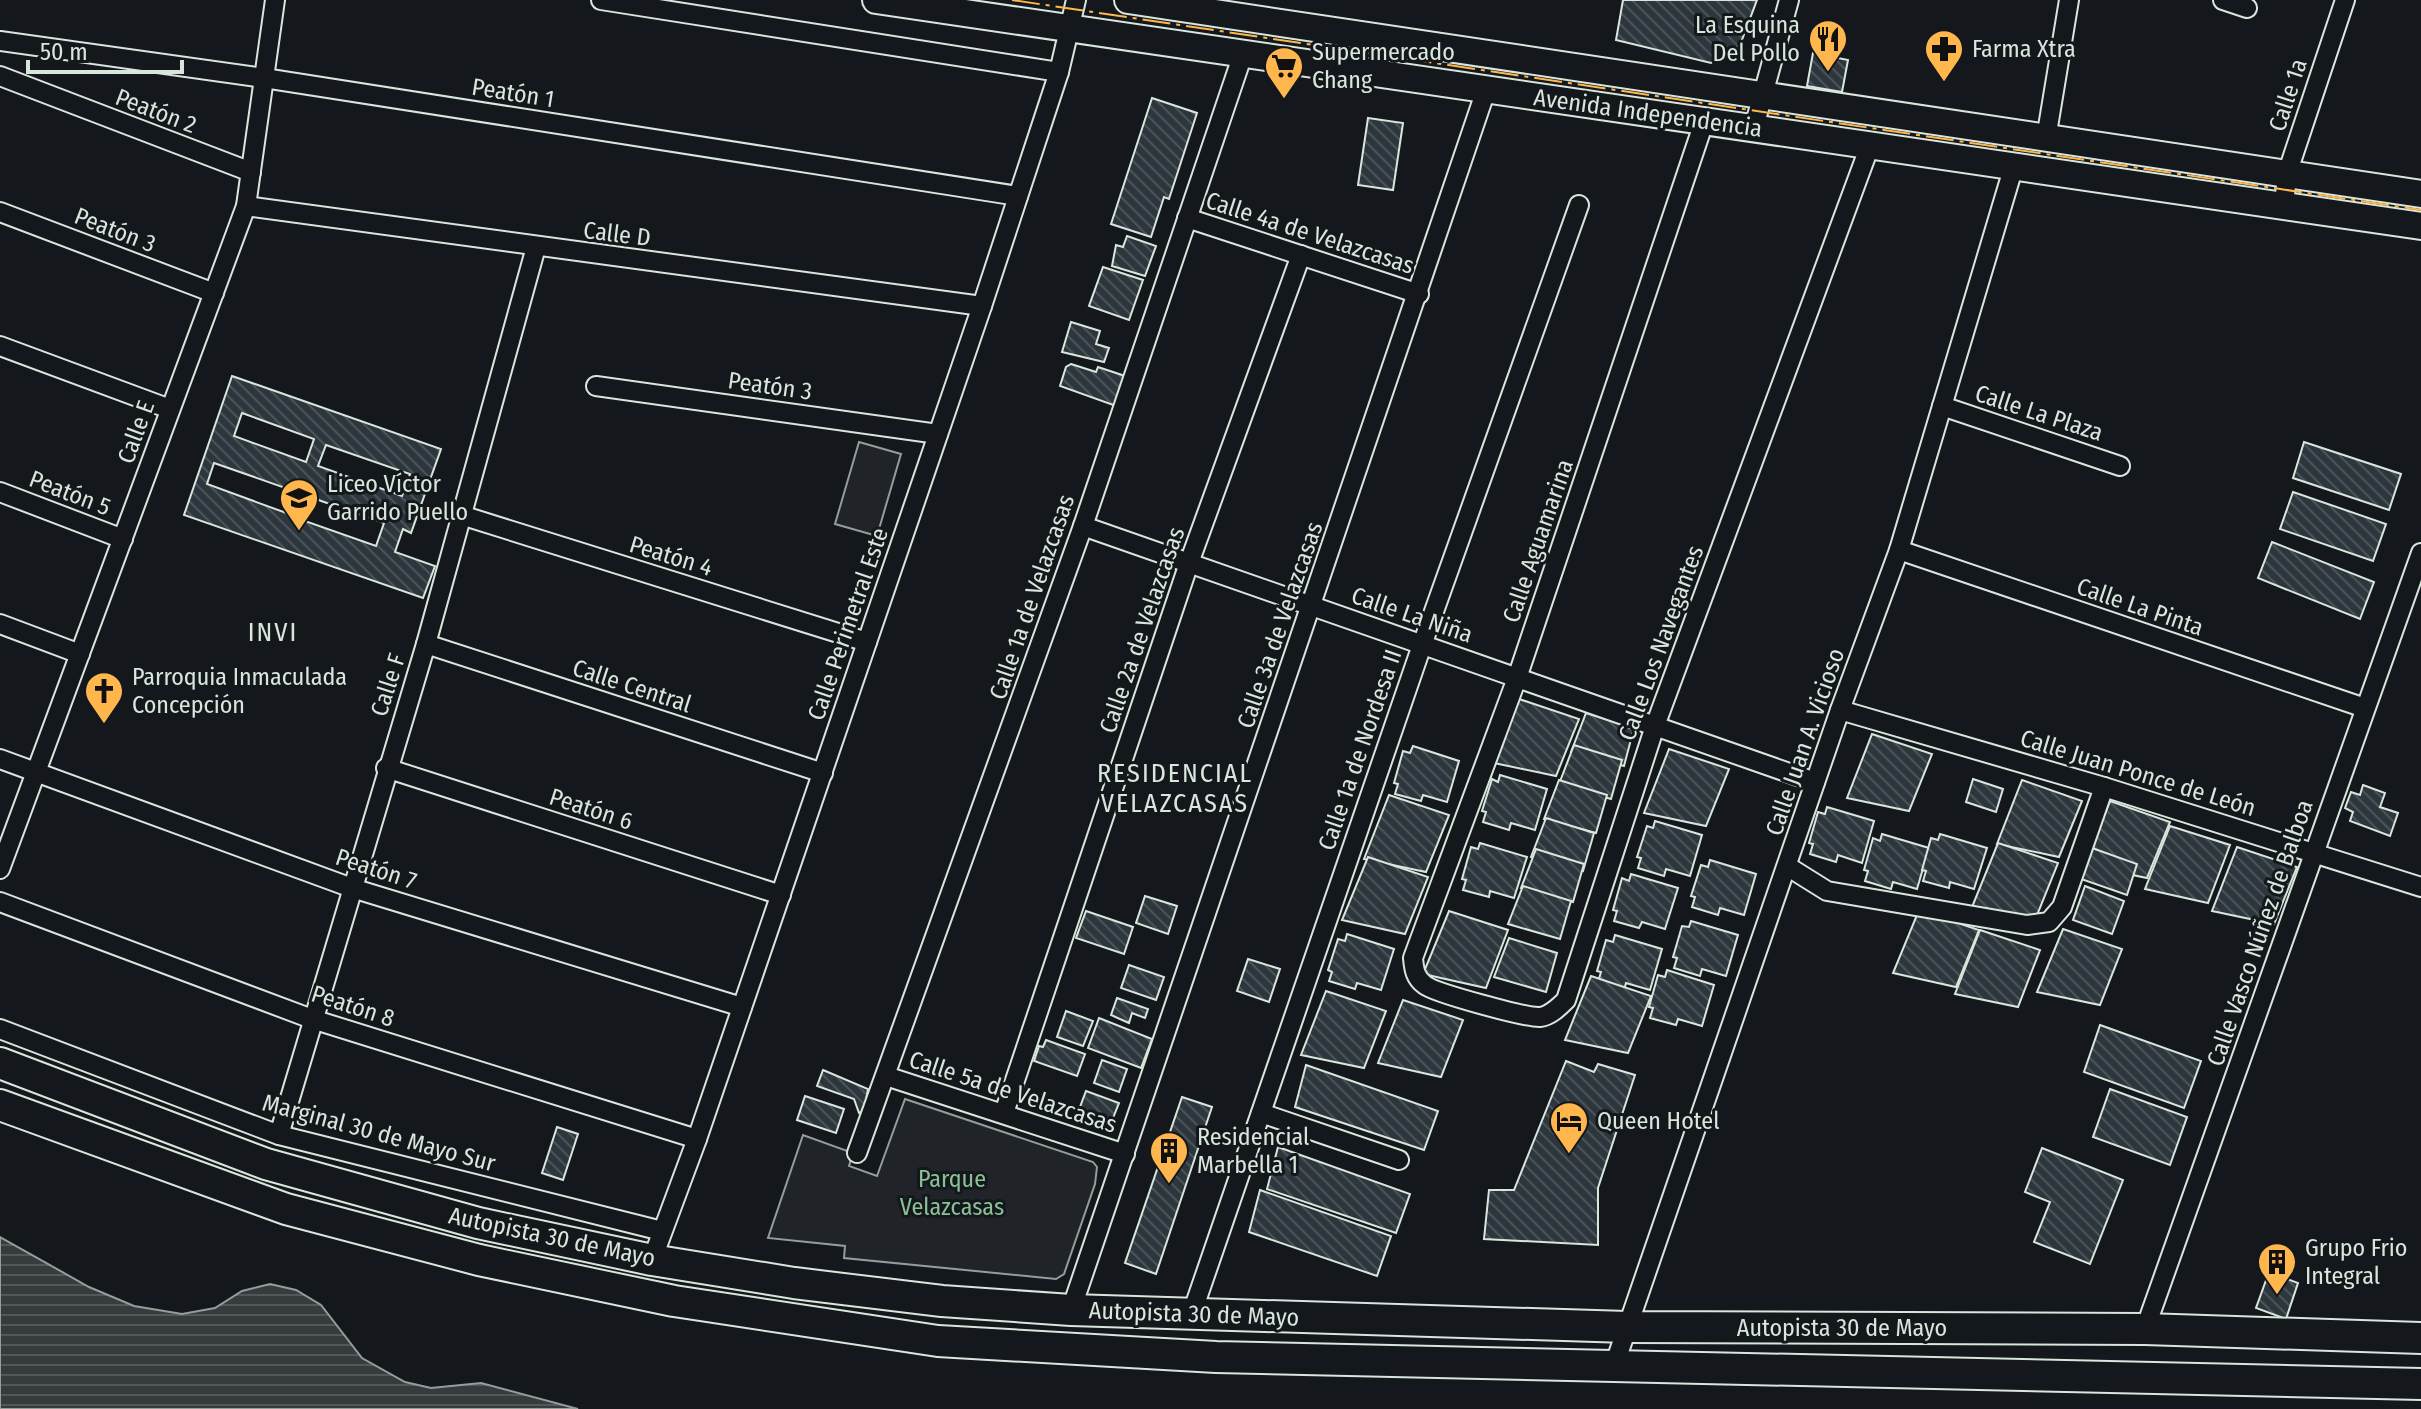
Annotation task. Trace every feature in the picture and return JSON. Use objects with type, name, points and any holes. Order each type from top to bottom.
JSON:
[{"type":"highway","name":"Autopista 30 de Mayo","points":[[0,1063],[266,1164],[478,1223],[652,1260],[912,1298],[1071,1310],[1627,1327],[2416,1332]]},
{"type":"highway","name":"Autopista 30 de Mayo","points":[[0,1105],[286,1209],[479,1260],[674,1301],[938,1341],[1216,1357],[2421,1384]]},
{"type":"main road","name":"Avenida Independencia","points":[[876,0],[1754,127],[1869,148],[2421,226]]},
{"type":"main road","name":"Avenida Independencia","points":[[1128,0],[2421,194]]},
{"type":"street","name":"Calle E","points":[[0,869],[246,206],[275,0]]},
{"type":"street","points":[[601,0],[1059,72]]},
{"type":"street","name":"Calle Perimetral Este","points":[[652,1260],[697,1139],[982,306],[1059,72],[1076,0]]},
{"type":"street","points":[[1754,127],[1760,96],[1789,0]]},
{"type":"street","points":[[2046,139],[2069,0]]},
{"type":"street","points":[[2223,0],[2247,8]]},
{"type":"street","name":"Calle 1a","points":[[2284,206],[2287,174],[2345,0]]},
{"type":"street","name":"Peatón 1","points":[[0,41],[264,78],[1018,196]]},
{"type":"street","name":"Calle 1a de Velazcasas","points":[[857,1153],[1083,526],[1243,54]]},
{"type":"street","name":"Peatón 2","points":[[0,76],[251,172]]},
{"type":"street","name":"Calle 3a de Velazcasas","points":[[1071,1310],[1486,90]]},
{"type":"street","name":"Calle Aguamarina","points":[[1414,973],[1413,958],[1517,678],[1704,122]]},
{"type":"street","name":"Calle Los Navegantes","points":[[1414,973],[1424,985],[1439,993],[1539,1017],[1556,1010],[1566,1000],[1655,726],[1869,148]]},
{"type":"street","name":"Calle Juan A. Vicioso","points":[[1614,1366],[1840,710],[1899,550],[2013,169]]},
{"type":"street","name":"Calle 1a de Nordesa II","points":[[1192,1313],[1422,645],[1579,205]]},
{"type":"street","name":"Calle D","points":[[246,206],[982,306]]},
{"type":"street","name":"Peatón 3","points":[[0,212],[214,293]]},
{"type":"street","name":"Calle 4a de Velazcasas","points":[[1187,218],[1419,294]]},
{"type":"street","name":"Calle F","points":[[279,1135],[386,768],[426,644],[536,247]]},
{"type":"street","name":"Calle 2a de Velazcasas","points":[[1004,1113],[1189,563],[1301,255]]},
{"type":"street","points":[[0,346],[170,409]]},
{"type":"street","name":"Peatón 3","points":[[596,386],[938,434]]},
{"type":"street","name":"Calle La Plaza","points":[[1942,406],[2120,466]]},
{"type":"street","name":"Peatón 5","points":[[0,492],[123,539]]},
{"type":"street","name":"Peatón 4","points":[[461,515],[867,642]]},
{"type":"street","name":"Calle La Niña","points":[[1083,526],[1815,782]]},
{"type":"street","name":"Calle La Pinta","points":[[1899,550],[2365,708]]},
{"type":"street","name":"Calle Vasco Núñez de Balboa","points":[[2145,1329],[2421,553]]},
{"type":"street","points":[[0,624],[80,654]]},
{"type":"street","name":"Calle Central","points":[[426,644],[823,773]]},
{"type":"street","name":"Calle Juan Ponce de León","points":[[1840,710],[2104,787],[2421,887]]},
{"type":"street","name":"Peatón 7","points":[[0,759],[352,888],[742,1007]]},
{"type":"street","name":"Peatón 6","points":[[386,768],[781,895]]},
{"type":"street","points":[[1787,866],[1827,891],[2027,925],[2049,922],[2062,907],[2104,787]]},
{"type":"street","name":"Peatón 8","points":[[0,902],[312,1019],[697,1139]]},
{"type":"street","name":"Marginal 30 de Mayo Sur","points":[[0,1029],[279,1135],[662,1231]]},
{"type":"street","name":"Calle 5a de Velazcasas","points":[[886,1076],[1125,1154]]},
{"type":"street","points":[[1261,1113],[1399,1160]]},
{"type":"green space","points":[[859,442],[901,454],[877,536],[835,524]]},
{"type":"green space","name":"Parque Velazcasas","points":[[905,1099],[1093,1162],[1097,1167],[1095,1184],[1064,1274],[1056,1279],[844,1258],[845,1246],[768,1238],[803,1135],[853,1153],[849,1166],[877,1176]]},
{"type":"shaded area","points":[[0,1237],[89,1287],[134,1306],[182,1314],[215,1308],[242,1291],[270,1284],[296,1290],[321,1305],[362,1358],[405,1382],[431,1388],[481,1383],[578,1409],[0,1409]]},
{"type":"building","points":[[1623,0],[1757,0],[1740,45],[1711,63],[1616,40]]},
{"type":"building","name":"La Esquina Del Pollo","points":[[1813,53],[1848,60],[1842,92],[1807,86]]},
{"type":"building","points":[[1152,98],[1197,113],[1169,199],[1164,197],[1151,237],[1111,224]]},
{"type":"building","points":[[1368,118],[1403,123],[1393,190],[1358,185]]},
{"type":"building","points":[[1127,236],[1156,246],[1145,276],[1112,266],[1116,245],[1123,247]]},
{"type":"building","points":[[1103,267],[1143,280],[1129,320],[1089,306]]},
{"type":"building","points":[[1071,322],[1100,331],[1096,344],[1109,348],[1104,362],[1062,352]]},
{"type":"building","points":[[1071,364],[1096,372],[1098,367],[1125,376],[1116,406],[1060,386],[1066,367]]},
{"type":"building","points":[[232,376],[441,449],[411,533],[403,529],[395,552],[435,566],[423,598],[184,515]],"holes":[[[242,413],[314,439],[306,462],[234,436]],[[326,445],[410,474],[402,496],[318,466]],[[214,463],[297,492],[289,514],[207,484]],[[307,496],[384,523],[376,546],[299,519]]]},
{"type":"building","points":[[2304,442],[2401,474],[2389,510],[2293,478]]},
{"type":"building","points":[[2293,492],[2386,524],[2373,561],[2280,529]]},
{"type":"building","points":[[2272,542],[2374,582],[2360,619],[2258,578]]},
{"type":"building","points":[[1519,699],[1579,719],[1556,776],[1494,763]]},
{"type":"building","points":[[1586,713],[1634,728],[1624,766],[1571,752]]},
{"type":"building","points":[[1872,734],[1932,754],[1909,811],[1847,798]]},
{"type":"building","points":[[1574,745],[1622,760],[1611,799],[1559,784]]},
{"type":"building","points":[[1413,746],[1459,761],[1447,802],[1423,795],[1421,801],[1395,794],[1398,784],[1394,783],[1403,751],[1410,753]]},
{"type":"building","points":[[1669,749],[1729,769],[1706,826],[1644,813]]},
{"type":"building","points":[[1500,775],[1547,789],[1535,830],[1511,823],[1509,830],[1483,822],[1486,812],[1482,811],[1492,779],[1498,782]]},
{"type":"building","points":[[1973,779],[2003,789],[1996,812],[1966,802]]},
{"type":"building","points":[[1559,780],[1607,795],[1596,833],[1544,819]]},
{"type":"building","points":[[2022,780],[2082,801],[2059,857],[1997,844]]},
{"type":"building","points":[[2363,785],[2385,793],[2380,807],[2398,813],[2390,836],[2350,821],[2353,812],[2345,808],[2351,792],[2360,795]]},
{"type":"building","points":[[1389,795],[1449,815],[1426,872],[1364,859]]},
{"type":"building","points":[[2110,801],[2170,822],[2147,878],[2085,865]]},
{"type":"building","points":[[1827,807],[1874,821],[1862,863],[1838,855],[1836,862],[1810,854],[1813,844],[1809,843],[1818,812],[1825,814]]},
{"type":"building","points":[[1546,818],[1594,833],[1583,871],[1531,857]]},
{"type":"building","points":[[1655,821],[1702,835],[1690,876],[1666,869],[1664,876],[1638,868],[1641,858],[1637,857],[1647,826],[1653,828]]},
{"type":"building","points":[[2170,826],[2230,845],[2208,903],[2145,889]]},
{"type":"building","points":[[1882,834],[1929,848],[1917,889],[1893,882],[1891,889],[1865,881],[1868,871],[1864,870],[1873,838],[1880,841]]},
{"type":"building","points":[[1940,834],[1987,848],[1974,889],[1950,882],[1949,888],[1923,881],[1926,871],[1922,870],[1931,838],[1938,840]]},
{"type":"building","points":[[1480,843],[1527,857],[1514,898],[1490,891],[1489,897],[1463,890],[1466,880],[1462,879],[1471,847],[1478,849]]},
{"type":"building","points":[[1998,843],[2058,863],[2035,920],[1972,907]]},
{"type":"building","points":[[2237,847],[2297,867],[2274,924],[2212,911]]},
{"type":"building","points":[[2092,848],[2137,864],[2127,895],[2081,879]]},
{"type":"building","points":[[1536,849],[1584,864],[1573,902],[1521,888]]},
{"type":"building","points":[[1368,857],[1428,877],[1405,934],[1342,920]]},
{"type":"building","points":[[1710,860],[1756,874],[1744,915],[1720,908],[1718,915],[1692,907],[1695,897],[1691,896],[1701,865],[1708,867]]},
{"type":"building","points":[[1631,874],[1678,888],[1665,929],[1642,922],[1639,928],[1614,921],[1617,911],[1613,910],[1622,878],[1629,881]]},
{"type":"building","points":[[1523,886],[1571,901],[1560,939],[1508,924]]},
{"type":"building","points":[[2085,886],[2124,901],[2112,934],[2073,920]]},
{"type":"building","points":[[1145,896],[1177,906],[1168,934],[1136,923]]},
{"type":"building","points":[[1919,910],[1979,930],[1956,987],[1893,973]]},
{"type":"building","points":[[1086,911],[1133,927],[1124,954],[1076,938]]},
{"type":"building","points":[[1449,911],[1508,930],[1486,988],[1423,974]]},
{"type":"building","points":[[1691,921],[1738,935],[1726,976],[1702,969],[1700,976],[1674,968],[1677,958],[1673,957],[1682,926],[1689,927]]},
{"type":"building","points":[[2063,929],[2122,949],[2100,1005],[2037,992]]},
{"type":"building","points":[[1980,930],[2040,950],[2018,1007],[1955,994]]},
{"type":"building","points":[[1347,934],[1394,949],[1381,990],[1357,983],[1355,989],[1329,981],[1332,972],[1328,970],[1338,939],[1345,941]]},
{"type":"building","points":[[1615,935],[1662,949],[1650,990],[1626,983],[1624,990],[1598,982],[1601,972],[1597,971],[1606,940],[1613,942]]},
{"type":"building","points":[[1509,938],[1557,953],[1546,992],[1494,977]]},
{"type":"building","points":[[1248,959],[1280,969],[1269,1002],[1237,991]]},
{"type":"building","points":[[1129,965],[1164,977],[1156,1000],[1121,988]]},
{"type":"building","points":[[1667,970],[1714,985],[1702,1026],[1678,1019],[1676,1025],[1650,1018],[1653,1008],[1649,1007],[1658,975],[1665,977]]},
{"type":"building","points":[[1591,976],[1651,996],[1628,1053],[1565,1040]]},
{"type":"building","points":[[1326,991],[1386,1011],[1364,1068],[1301,1055]]},
{"type":"building","points":[[1117,998],[1148,1009],[1145,1018],[1132,1013],[1129,1023],[1111,1015]]},
{"type":"building","points":[[1403,1000],[1463,1020],[1441,1077],[1378,1063]]},
{"type":"building","points":[[1066,1011],[1093,1021],[1083,1046],[1057,1037]]},
{"type":"building","points":[[1099,1018],[1152,1039],[1141,1068],[1088,1048]]},
{"type":"building","points":[[2100,1025],[2201,1061],[2184,1108],[2084,1072]]},
{"type":"building","points":[[1046,1040],[1085,1054],[1077,1076],[1034,1061],[1039,1046],[1043,1047]]},
{"type":"building","points":[[1102,1060],[1127,1069],[1119,1092],[1094,1083]]},
{"type":"building","name":"Queen Hotel","points":[[1566,1061],[1594,1072],[1598,1064],[1635,1075],[1598,1188],[1598,1245],[1484,1239],[1489,1190],[1514,1190]]},
{"type":"building","points":[[1306,1065],[1438,1111],[1424,1150],[1295,1107]]},
{"type":"building","points":[[823,1070],[868,1089],[864,1111],[859,1113],[854,1099],[817,1086]]},
{"type":"building","points":[[2110,1089],[2187,1117],[2170,1165],[2093,1137]]},
{"type":"building","points":[[1086,1091],[1119,1103],[1109,1128],[1077,1115]]},
{"type":"building","points":[[805,1096],[844,1109],[836,1133],[797,1120]]},
{"type":"building","name":"Residencial Marbella 1","points":[[1182,1097],[1212,1107],[1156,1274],[1125,1263]]},
{"type":"building","points":[[557,1127],[578,1134],[563,1180],[542,1173]]},
{"type":"building","points":[[1278,1147],[1410,1194],[1396,1233],[1267,1189]]},
{"type":"building","points":[[2042,1148],[2123,1180],[2090,1264],[2034,1242],[2050,1202],[2025,1192]]},
{"type":"building","points":[[1260,1190],[1391,1236],[1377,1276],[1249,1232]]},
{"type":"building","name":"Grupo Frio Integral","points":[[2269,1272],[2298,1283],[2286,1319],[2256,1308]]},
{"type":"power","points":[[1012,0],[2421,210]]},
{"type":"place","name":"La Esquina Del Pollo","points":[[1828,73]]},
{"type":"place","name":"Farma Xtra","points":[[1944,83]]},
{"type":"place","name":"Supermercado Chang","points":[[1284,100]]},
{"type":"place","name":"Liceo Víctor Garrido Puello","points":[[299,532]]},
{"type":"place","name":"Parroquia Inmaculada Concepción","points":[[104,725]]},
{"type":"place","name":"Queen Hotel","points":[[1569,1155]]},
{"type":"place","name":"Residencial Marbella 1","points":[[1169,1185]]},
{"type":"place","name":"Grupo Frio Integral","points":[[2277,1296]]},
{"type":"district","name":"INVI","points":[[273,632]]},
{"type":"district","name":"RESIDENCIAL VELAZCASAS","points":[[1175,788]]}]
